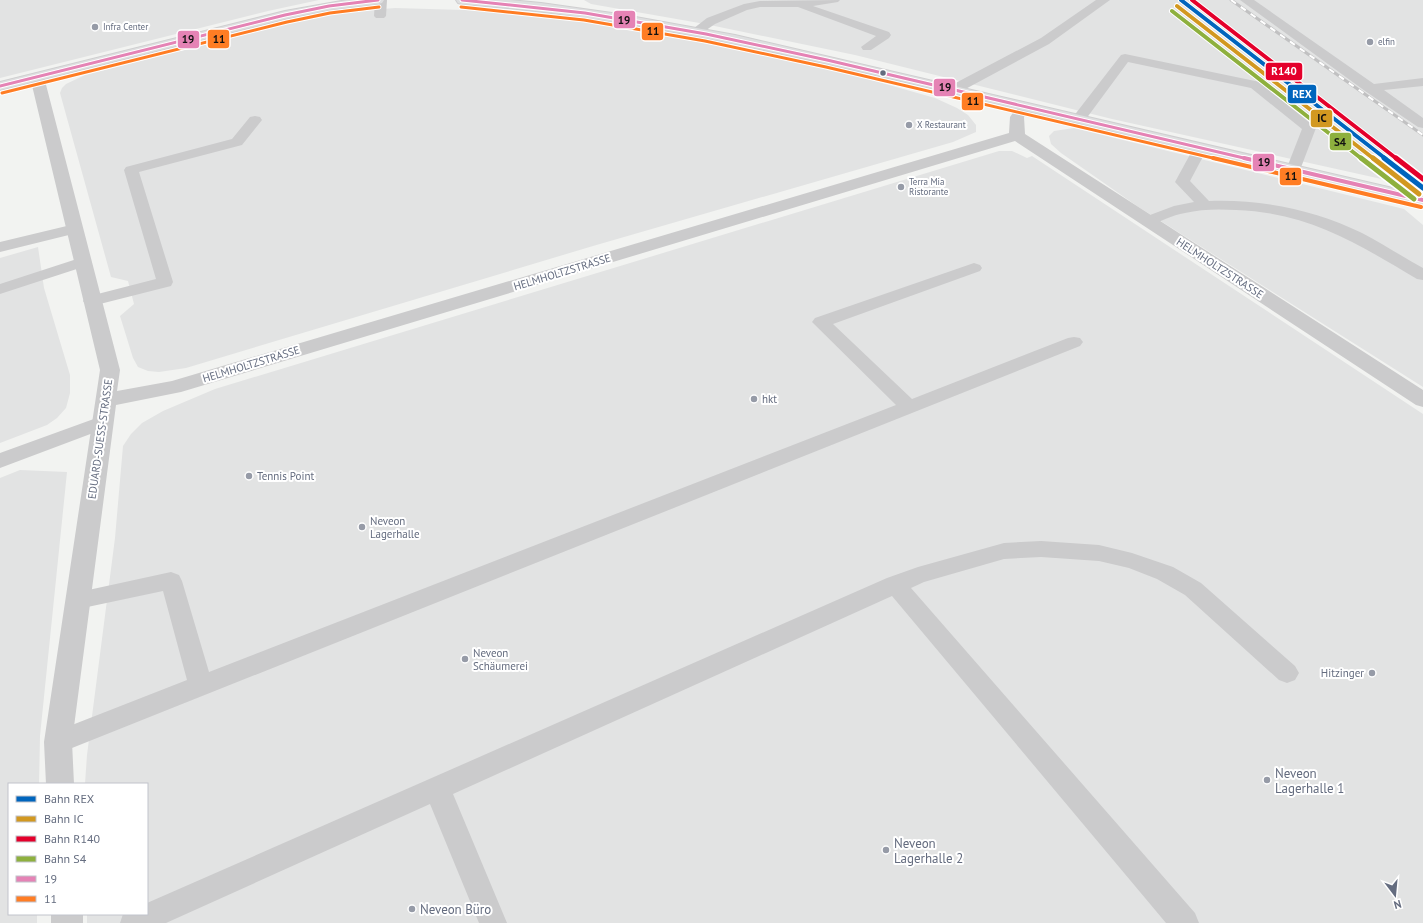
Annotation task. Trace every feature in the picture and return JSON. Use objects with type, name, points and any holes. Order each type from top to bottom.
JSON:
[{"type":"street","points":[[0,86],[284,15],[329,6],[380,0]]},
{"type":"street","points":[[462,0],[506,1],[568,10],[773,47],[1200,149],[1423,200]]},
{"type":"street","name":"EDUARD-SUESS-STRASSE","points":[[37,77],[110,370],[58,742],[60,783]]},
{"type":"street","points":[[1017,136],[1017,117],[1024,107]]},
{"type":"street","name":"HELMHOLTZSTRASSE","points":[[105,400],[174,387],[1017,136],[1423,400]]},
{"type":"lane","points":[[380,0],[380,16]]},
{"type":"lane","points":[[695,32],[710,21],[744,7],[760,4],[798,4],[834,0]]},
{"type":"lane","points":[[953,90],[1045,41],[1104,0]]},
{"type":"lane","points":[[1246,0],[1423,124]]},
{"type":"lane","points":[[798,4],[885,35],[867,47]]},
{"type":"lane","points":[[1078,120],[1125,58],[1255,85],[1309,128],[1293,170]]},
{"type":"lane","points":[[1370,88],[1423,82]]},
{"type":"lane","points":[[92,301],[165,282],[131,170],[237,142],[255,120]]},
{"type":"lane","points":[[1200,149],[1182,182],[1205,205]]},
{"type":"lane","points":[[1147,221],[1182,208],[1205,205],[1241,205],[1271,209],[1309,217],[1346,232],[1423,275]]},
{"type":"lane","points":[[0,247],[75,229]]},
{"type":"lane","points":[[0,289],[83,262]]},
{"type":"lane","points":[[909,407],[821,322],[974,268]]},
{"type":"lane","points":[[58,742],[1074,342]]},
{"type":"lane","points":[[0,461],[102,422]]},
{"type":"lane","points":[[134,923],[895,584],[918,575],[1004,551],[1041,549],[1099,553],[1132,561],[1166,573],[1193,589],[1287,673]]},
{"type":"lane","points":[[78,600],[171,581],[201,686]]},
{"type":"lane","points":[[895,584],[1185,923]]},
{"type":"lane","points":[[437,788],[493,923]]},
{"type":"shaded area","name":"Infra Center","points":[[0,0],[319,0],[268,11],[0,78]]},
{"type":"shaded area","points":[[584,0],[1423,0],[1423,203],[1386,180],[1112,119],[855,55],[705,24],[591,4]]},
{"type":"shaded area","points":[[395,8],[498,11],[560,18],[636,30],[771,56],[843,72],[935,98],[968,115],[976,125],[976,132],[953,142],[593,246],[186,368],[159,372],[148,371],[138,367],[133,358],[120,316],[134,304],[128,281],[111,277],[60,93],[62,88],[66,84],[85,75],[291,23],[347,12]]},
{"type":"shaded area","points":[[1074,128],[1404,209],[1423,225],[1423,387],[1137,206],[1061,153],[1051,144],[1049,136],[1054,131]]},
{"type":"shaded area","points":[[999,151],[1012,151],[1027,158],[1032,156],[1423,414],[1423,923],[87,923],[87,915],[148,915],[148,783],[85,783],[87,755],[115,538],[123,446],[131,434],[142,423],[163,411],[215,389]]},
{"type":"shaded area","points":[[38,247],[44,288],[70,375],[70,393],[66,408],[57,418],[47,425],[0,443],[0,258]]},
{"type":"shaded area","points":[[20,470],[67,472],[40,736],[39,783],[8,783],[8,915],[37,915],[37,923],[0,923],[0,478]]},
{"type":"railway","points":[[1231,0],[1423,135]]},
{"type":"rail line","name":"REX","points":[[1181,0],[1423,188]]},
{"type":"rail line","name":"R140","points":[[1192,0],[1423,179]]},
{"type":"rail line","name":"IC","points":[[1177,6],[1419,194]]},
{"type":"rail line","name":"S4","points":[[1172,11],[1414,199]]},
{"type":"transit line","name":"19","points":[[0,86],[285,15],[329,6],[378,0]]},
{"type":"transit line","name":"19","points":[[462,0],[585,13],[706,34],[827,60],[1423,200]]},
{"type":"transit line","name":"11","points":[[2,93],[287,22],[330,13],[379,7]]},
{"type":"transit line","name":"11","points":[[461,7],[584,20],[705,41],[826,67],[1421,207]]},
{"type":"place","name":"Infra Center","points":[[95,27]]},
{"type":"place","name":"elfin","points":[[1370,42]]},
{"type":"place","name":"X Restaurant","points":[[909,125]]},
{"type":"place","name":"Terra Mia Ristorante","points":[[901,187]]},
{"type":"place","name":"hkt","points":[[754,399]]},
{"type":"place","name":"Tennis Point","points":[[249,476]]},
{"type":"place","name":"Neveon Lagerhalle","points":[[362,527]]},
{"type":"place","name":"Neveon Schäumerei","points":[[465,659]]},
{"type":"place","name":"Hitzinger","points":[[1372,673]]},
{"type":"place","name":"Neveon Lagerhalle 1","points":[[1267,780]]},
{"type":"place","name":"Neveon Lagerhalle 2","points":[[886,850]]},
{"type":"place","name":"Neveon Büro","points":[[412,909]]}]
